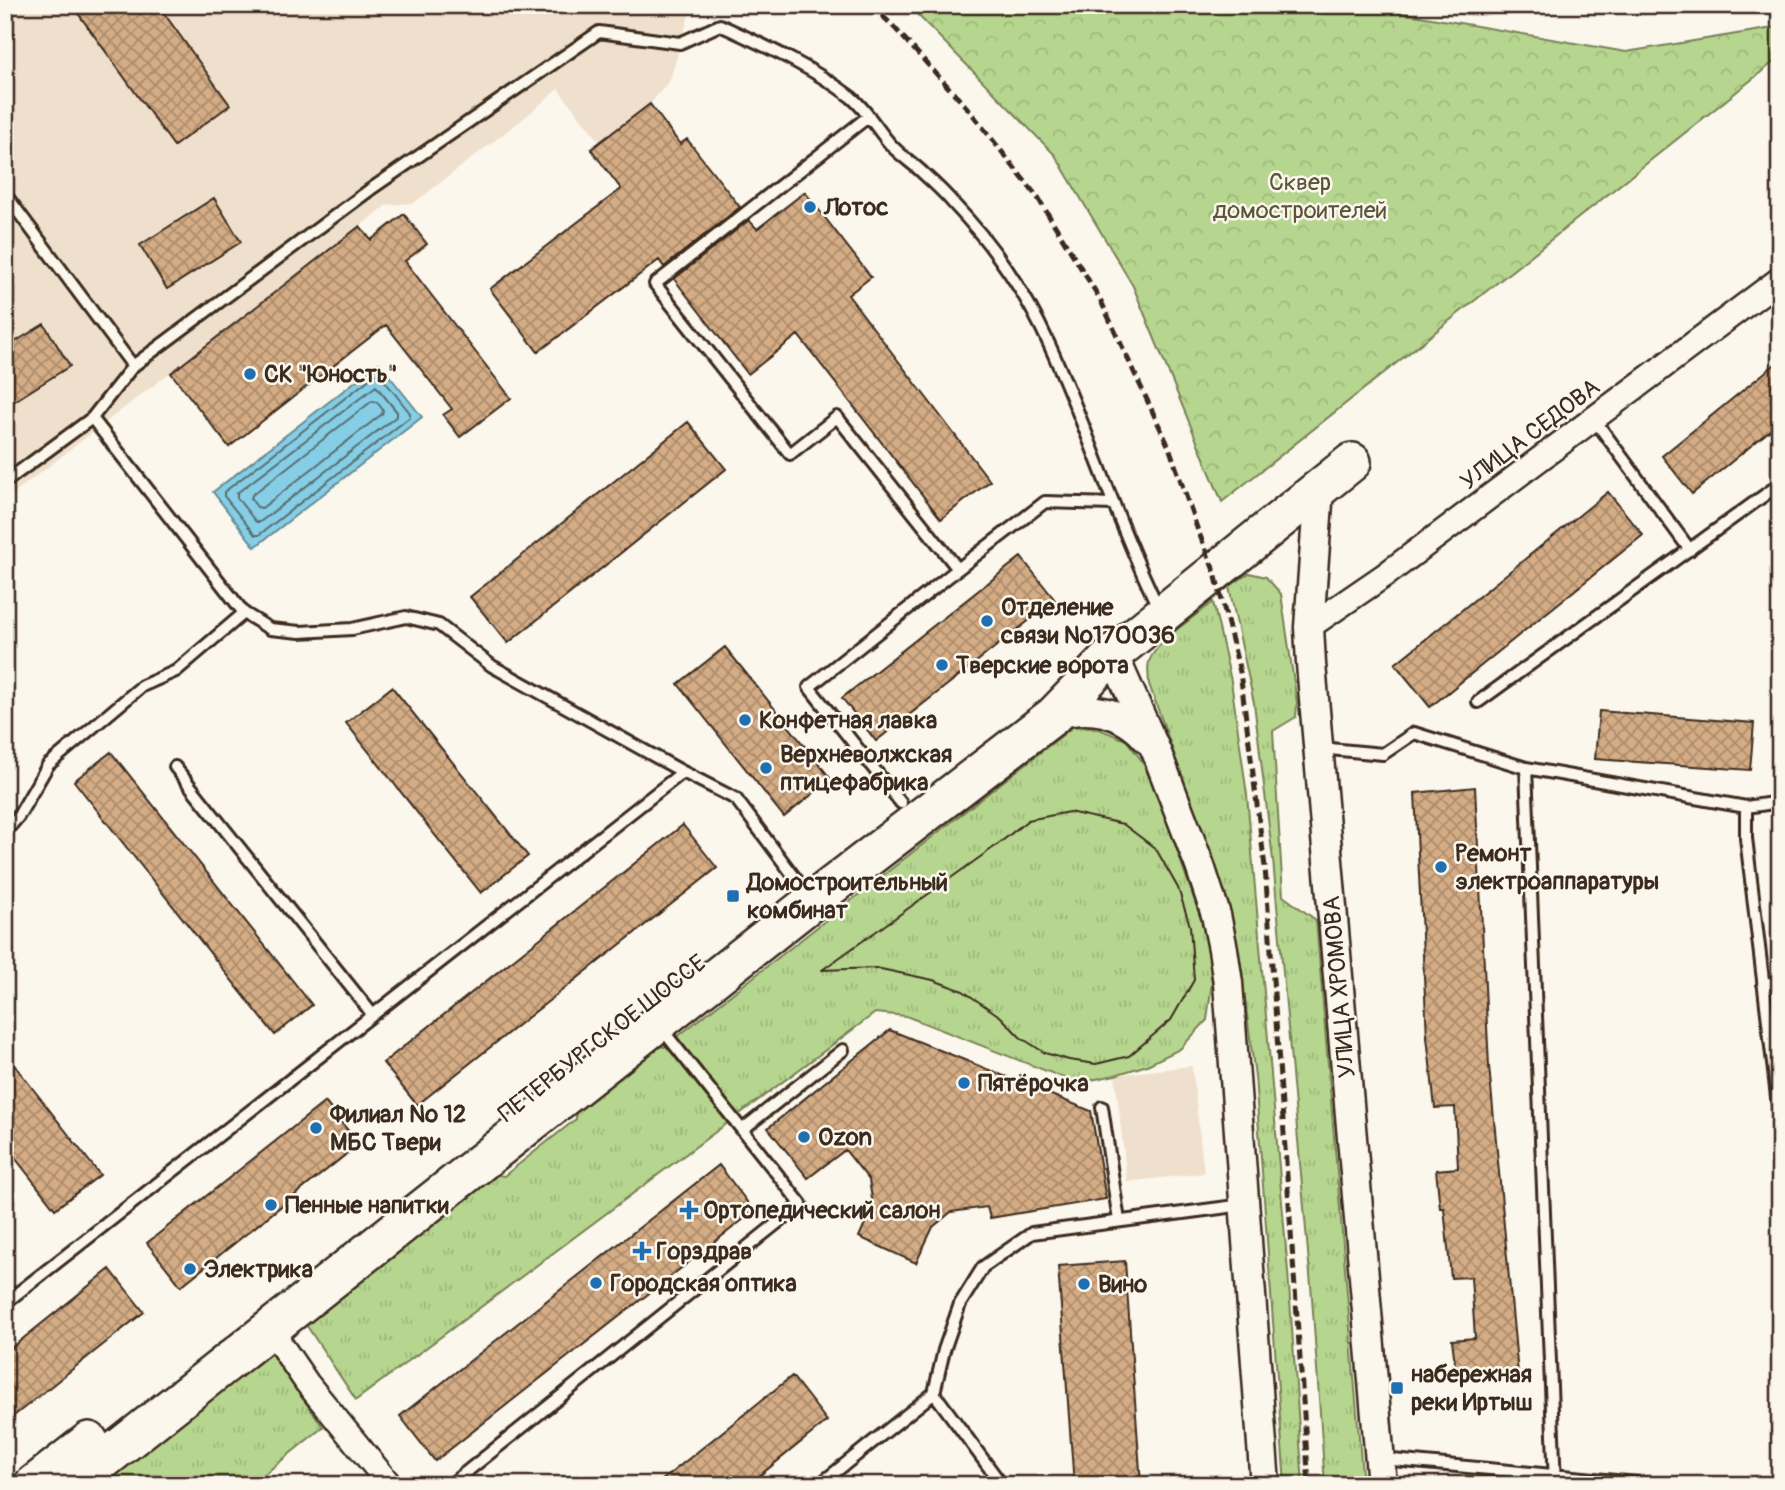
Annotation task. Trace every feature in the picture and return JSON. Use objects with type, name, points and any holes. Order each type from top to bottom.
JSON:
[{"type":"main road","name":"ПЕТЕРБУРГСКОЕ ШОССЕ","points":[[72,1485],[263,1319],[806,892],[1053,716],[1113,654],[1352,462]]},
{"type":"main road","name":"ПЕТЕРБУРГСКОЕ ШОССЕ","points":[[33,1485],[263,1319],[657,1023],[806,892],[901,803],[1035,697],[1113,654]]},
{"type":"street","name":"УЛИЦА СЕДОВА","points":[[1309,627],[1385,575],[1780,279]]},
{"type":"street","name":"УЛИЦА ХРОМОВА","points":[[1319,489],[1309,627],[1380,1472]]},
{"type":"street","points":[[1113,654],[1156,751],[1203,874],[1223,949],[1228,983],[1265,1485]]},
{"type":"street","points":[[1053,716],[1076,709],[1112,714],[1137,729],[1156,751]]},
{"type":"street","points":[[263,1319],[307,1383],[390,1485]]},
{"type":"lane","points":[[5,482],[92,418],[134,366],[371,189],[599,32],[680,43],[720,25],[807,69],[851,98],[869,116],[892,147],[924,174],[982,235],[1014,281],[1049,342],[1139,568],[1162,615]]},
{"type":"lane","points":[[869,116],[655,284],[790,454],[837,417],[958,569]]},
{"type":"lane","points":[[5,194],[134,366]]},
{"type":"lane","points":[[92,418],[244,613],[270,629],[300,632],[352,629],[406,617],[439,625],[492,666],[736,799],[806,892]]},
{"type":"lane","points":[[1594,419],[1690,550]]},
{"type":"lane","points":[[1478,702],[1780,484]]},
{"type":"lane","points":[[901,803],[809,687],[1045,502],[1113,504]]},
{"type":"lane","points":[[5,832],[18,817],[48,765],[142,687],[176,671],[244,613]]},
{"type":"lane","points":[[1319,748],[1383,754],[1414,733],[1526,768],[1746,807],[1780,802]]},
{"type":"lane","points":[[175,767],[373,1015]]},
{"type":"lane","points":[[1526,768],[1555,1480]]},
{"type":"lane","points":[[5,1303],[683,772]]},
{"type":"lane","points":[[1746,807],[1746,838],[1780,1122]]},
{"type":"lane","points":[[1763,984],[1780,982]]},
{"type":"lane","points":[[450,1485],[801,1204],[657,1023]]},
{"type":"lane","points":[[742,1130],[843,1050]]},
{"type":"lane","points":[[1102,1107],[1119,1221]]},
{"type":"lane","points":[[819,1485],[934,1393],[944,1350],[960,1304],[983,1267],[1032,1233],[1245,1205]]},
{"type":"lane","points":[[934,1393],[1002,1485]]},
{"type":"lane","points":[[1380,1472],[1658,1485]]},
{"type":"shaded area","points":[[5,5],[692,5],[670,80],[650,104],[600,142],[558,89],[414,203],[387,205],[5,500]]},
{"type":"shaded area","points":[[1192,1066],[1204,1173],[1127,1182],[1115,1075]]},
{"type":"green space","name":"Сквер домостроителей","points":[[908,5],[1357,5],[1626,52],[1780,27],[1780,57],[1222,502],[1133,286],[1055,155]]},
{"type":"green space","points":[[1249,573],[1266,577],[1281,594],[1297,703],[1296,717],[1273,731],[1283,896],[1316,920],[1363,1485],[1325,1485],[1312,1297],[1273,860],[1254,703],[1229,587]]},
{"type":"green space","points":[[1213,602],[1231,681],[1247,795],[1288,1272],[1303,1485],[1285,1485],[1255,1076],[1241,969],[1222,888],[1149,684],[1148,664],[1159,646]]},
{"type":"green space","points":[[1074,726],[1099,729],[1126,740],[1142,761],[1160,801],[1206,934],[1212,982],[1207,1020],[1180,1049],[1147,1065],[1077,1083],[906,1016],[875,1013],[356,1400],[299,1314],[481,1172],[504,1176],[576,1119],[574,1098],[647,1041],[664,1047]]},
{"type":"green space","points":[[267,1348],[323,1427],[251,1485],[95,1485]]},
{"type":"water","points":[[379,363],[422,417],[255,547],[213,492]]},
{"type":"building","points":[[72,5],[158,5],[230,105],[174,146]]},
{"type":"building","points":[[650,104],[680,144],[687,139],[740,207],[664,267],[659,260],[538,352],[490,289],[621,189],[591,149]]},
{"type":"building","points":[[805,192],[871,277],[848,295],[990,481],[941,519],[798,335],[748,374],[674,279],[749,220],[757,229]]},
{"type":"building","points":[[214,198],[241,242],[167,289],[140,245]]},
{"type":"building","points":[[404,214],[427,244],[405,261],[511,398],[460,437],[443,415],[452,409],[386,325],[229,447],[171,373],[360,226],[371,240]]},
{"type":"building","points":[[44,324],[70,366],[5,407],[5,348]]},
{"type":"building","points":[[1780,360],[1780,422],[1692,494],[1662,456]]},
{"type":"building","points":[[688,422],[726,469],[508,643],[470,597]]},
{"type":"building","points":[[1608,492],[1643,535],[1430,707],[1395,664]]},
{"type":"building","points":[[1021,557],[1055,600],[876,741],[842,698]]},
{"type":"building","points":[[725,647],[831,779],[784,817],[678,684]]},
{"type":"building","points":[[392,687],[528,856],[481,893],[346,723]]},
{"type":"building","points":[[1599,711],[1754,723],[1750,770],[1595,759]]},
{"type":"building","points":[[111,752],[312,1005],[275,1035],[74,781]]},
{"type":"building","points":[[1475,787],[1489,1066],[1518,1374],[1457,1379],[1452,1340],[1475,1338],[1471,1277],[1451,1278],[1444,1208],[1440,1208],[1436,1170],[1458,1168],[1455,1107],[1435,1108],[1427,1037],[1415,793]]},
{"type":"building","points":[[683,825],[717,868],[417,1105],[383,1063]]},
{"type":"building","points":[[890,1030],[1091,1111],[1106,1199],[990,1218],[987,1207],[951,1212],[933,1227],[916,1263],[859,1237],[873,1205],[869,1180],[845,1150],[808,1178],[768,1128]]},
{"type":"building","points":[[5,1053],[100,1175],[55,1209],[5,1145]]},
{"type":"building","points":[[325,1102],[359,1144],[181,1286],[147,1243]]},
{"type":"building","points":[[719,1165],[754,1211],[435,1461],[400,1416]]},
{"type":"building","points":[[1125,1261],[1141,1485],[1074,1485],[1058,1266]]},
{"type":"building","points":[[110,1269],[144,1312],[5,1423],[5,1353]]},
{"type":"building","points":[[792,1376],[827,1421],[748,1485],[656,1485]]},
{"type":"tram line","points":[[1069,812],[1123,824],[1156,849],[1178,888],[1190,926],[1194,980],[1171,1020],[1129,1056],[1096,1064],[1045,1053],[1020,1037],[1001,1017],[963,991],[933,980],[876,968],[822,970],[1028,820],[1069,812]]},
{"type":"railway","points":[[871,5],[970,111],[1038,198],[1100,299],[1169,447],[1215,573],[1240,672],[1265,867],[1309,1485]]},
{"type":"place","name":"Лотос","points":[[810,207]]},
{"type":"place","name":"СК \"Юность\"","points":[[250,374]]},
{"type":"place","name":"Отделение связи №170036","points":[[987,621]]},
{"type":"place","name":"Тверские ворота","points":[[942,665]]},
{"type":"place","name":"Конфетная лавка","points":[[745,720]]},
{"type":"place","name":"Верхневолжская птицефабрика","points":[[766,768]]},
{"type":"place","name":"Ремонт электроаппаратуры","points":[[1441,867]]},
{"type":"place","name":"Домостроительный комбинат","points":[[733,896]]},
{"type":"place","name":"Пятёрочка","points":[[964,1083]]},
{"type":"place","name":"Филиал № 12 МБС Твери","points":[[316,1128]]},
{"type":"place","name":"Ozon","points":[[804,1137]]},
{"type":"place","name":"Пенные напитки","points":[[271,1205]]},
{"type":"place","name":"Ортопедический салон","points":[[689,1210]]},
{"type":"place","name":"Горздрав","points":[[642,1251]]},
{"type":"place","name":"Электрика","points":[[190,1269]]},
{"type":"place","name":"Городская оптика","points":[[596,1283]]},
{"type":"place","name":"Вино","points":[[1084,1284]]},
{"type":"place","name":"набережная реки Иртыш","points":[[1397,1388]]}]
